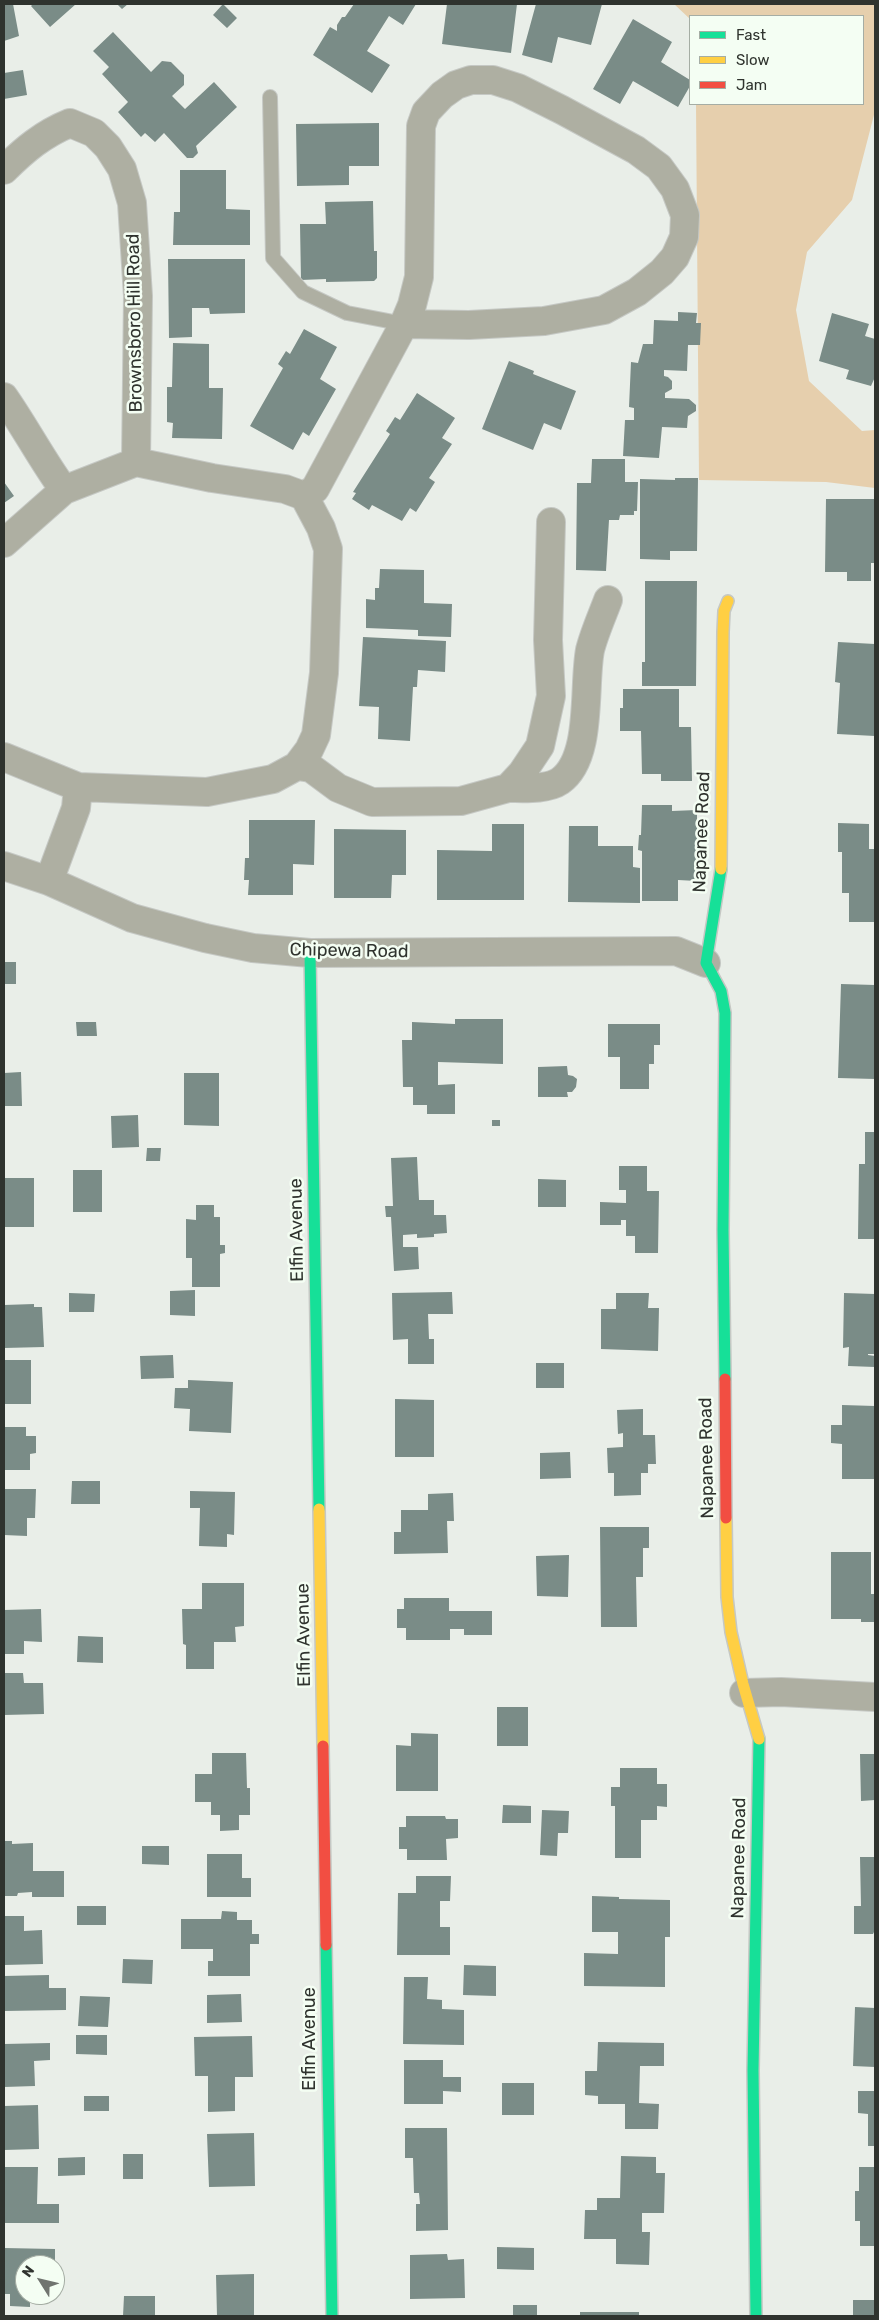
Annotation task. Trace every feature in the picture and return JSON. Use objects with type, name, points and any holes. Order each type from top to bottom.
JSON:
[{"type":"street","points":[[304,496],[315,488],[404,324],[412,305],[419,277],[421,126],[426,112],[442,95],[456,85],[471,80],[493,80],[518,88],[636,150],[659,167],[675,189],[685,215],[684,236],[675,257],[662,272],[637,292],[604,310],[544,321],[469,325],[404,324]]},
{"type":"street","name":"Brownsboro Hill Road","points":[[4,170],[29,145],[50,131],[70,123],[94,133],[108,147],[122,169],[132,203],[138,296],[136,462]]},
{"type":"street","points":[[4,397],[32,437],[43,460],[64,490]]},
{"type":"street","points":[[4,543],[64,490],[136,462],[212,478],[285,489],[304,496],[321,528],[328,549],[324,673],[316,735],[309,750],[297,766],[273,779],[208,792],[78,787],[4,757]]},
{"type":"street","points":[[508,788],[522,773],[540,746],[550,696],[548,640],[551,522]]},
{"type":"street","points":[[297,766],[311,768],[344,792],[372,802],[461,801],[508,788],[545,786],[560,781],[572,768],[583,739],[590,650],[608,600]]},
{"type":"street","name":"Napanee Road","points":[[728,601],[724,611],[723,632],[721,880],[706,963],[721,991],[725,1013],[723,1319],[727,1596],[730,1637],[744,1693],[759,1736],[753,2070],[756,2316]]},
{"type":"street","points":[[49,881],[76,808],[78,787]]},
{"type":"street","name":"Chipewa Road","points":[[4,866],[49,881],[132,918],[205,938],[253,948],[310,953],[676,951],[706,963]]},
{"type":"street","name":"Elfin Avenue","points":[[310,953],[332,2316]]},
{"type":"street","points":[[744,1693],[781,1692],[875,1697]]},
{"type":"lane","points":[[270,97],[273,258],[303,292],[347,313],[404,324]]},
{"type":"shaded area","points":[[674,4],[875,4],[875,111],[852,200],[807,252],[796,310],[809,381],[862,431],[875,430],[875,488],[826,482],[699,480],[696,105],[864,105],[864,15],[689,15],[689,18]]},
{"type":"building","points":[[4,4],[13,4],[19,36],[4,41]]},
{"type":"building","points":[[33,4],[76,4],[50,27],[31,6]]},
{"type":"building","points":[[117,4],[128,4],[122,9]]},
{"type":"building","points":[[223,4],[237,18],[227,28],[213,15]]},
{"type":"building","points":[[354,4],[416,4],[403,25],[389,16],[367,51],[390,65],[372,93],[313,55],[330,27],[337,31],[337,25],[342,17],[345,17]]},
{"type":"building","points":[[447,4],[517,4],[511,53],[442,44]]},
{"type":"building","points":[[536,4],[602,4],[591,45],[558,37],[552,63],[522,55]]},
{"type":"building","points":[[633,19],[672,42],[661,62],[689,79],[689,88],[678,107],[633,81],[620,104],[593,89]]},
{"type":"building","points":[[113,32],[151,72],[162,61],[171,62],[184,75],[184,85],[172,96],[185,109],[214,82],[237,107],[196,146],[198,153],[193,158],[187,158],[164,133],[155,142],[145,133],[141,137],[118,112],[128,102],[102,74],[109,67],[93,51]]},
{"type":"building","points":[[23,70],[27,95],[4,99],[4,73]]},
{"type":"building","points":[[379,123],[379,166],[349,166],[349,185],[297,186],[296,124]]},
{"type":"building","points":[[180,170],[226,170],[226,209],[250,210],[250,245],[173,245],[174,212],[180,212]]},
{"type":"building","points":[[373,201],[374,251],[377,251],[377,278],[374,281],[326,282],[326,279],[301,280],[300,224],[326,224],[325,202]]},
{"type":"building","points":[[168,259],[245,259],[245,313],[210,314],[209,308],[192,308],[192,337],[169,338]]},
{"type":"building","points":[[678,312],[697,313],[696,323],[701,323],[700,345],[688,345],[687,371],[664,370],[664,376],[672,381],[672,389],[665,393],[665,398],[689,399],[696,405],[696,411],[688,416],[687,428],[662,427],[659,458],[623,456],[625,420],[634,420],[634,408],[629,407],[631,362],[638,363],[643,344],[653,344],[654,320],[678,321]]},
{"type":"building","points":[[832,313],[869,324],[865,336],[875,339],[875,377],[871,386],[846,379],[849,370],[819,361]]},
{"type":"building","points":[[304,329],[337,347],[320,379],[336,389],[309,436],[303,432],[293,450],[250,426],[283,368],[278,364],[286,351],[290,354]]},
{"type":"building","points":[[173,343],[209,344],[209,388],[223,388],[222,439],[172,438],[173,423],[167,422],[167,387],[172,387]]},
{"type":"building","points":[[509,361],[534,371],[533,374],[576,391],[561,430],[544,423],[533,450],[482,429]]},
{"type":"building","points":[[417,393],[455,418],[442,438],[452,444],[429,478],[435,482],[416,512],[410,508],[402,521],[372,505],[369,510],[352,499],[356,493],[353,492],[390,434],[386,431],[395,417],[400,420]]},
{"type":"building","points":[[592,459],[625,459],[625,482],[638,482],[637,511],[634,511],[634,515],[620,515],[619,520],[609,520],[606,571],[576,570],[577,483],[591,483]]},
{"type":"building","points":[[675,478],[698,478],[697,551],[670,551],[670,560],[640,559],[640,479],[675,480]]},
{"type":"building","points":[[4,482],[14,496],[4,503]]},
{"type":"building","points":[[826,499],[875,499],[875,563],[871,563],[871,581],[847,581],[847,572],[825,572]]},
{"type":"building","points":[[380,569],[424,570],[424,603],[452,604],[451,637],[418,636],[418,630],[366,628],[366,599],[375,600],[375,588],[379,588]]},
{"type":"building","points":[[645,581],[697,581],[696,686],[642,686],[642,662],[645,662]]},
{"type":"building","points":[[363,637],[446,641],[445,672],[418,670],[417,687],[413,687],[410,741],[378,739],[379,707],[359,706]]},
{"type":"building","points":[[838,642],[875,644],[875,736],[837,734],[840,683],[835,682]]},
{"type":"building","points":[[623,689],[679,689],[679,727],[691,727],[692,781],[661,781],[661,774],[642,774],[641,731],[620,731],[620,708],[623,708]]},
{"type":"building","points":[[642,805],[672,805],[672,811],[697,810],[697,881],[678,880],[678,901],[642,901],[642,851],[638,850],[639,835],[641,835]]},
{"type":"building","points":[[249,820],[315,820],[314,865],[293,864],[293,895],[248,895],[249,880],[244,880],[245,858],[249,858]]},
{"type":"building","points":[[838,823],[869,824],[869,849],[875,849],[875,922],[849,922],[849,893],[842,893],[842,852],[838,852]]},
{"type":"building","points":[[492,824],[524,824],[524,900],[437,900],[437,850],[492,851]]},
{"type":"building","points":[[569,826],[598,826],[598,846],[633,846],[633,867],[640,868],[640,903],[568,902]]},
{"type":"building","points":[[334,829],[406,830],[406,875],[392,875],[391,898],[334,898]]},
{"type":"building","points":[[4,962],[16,962],[16,984],[4,984]]},
{"type":"building","points":[[841,984],[875,985],[875,1079],[838,1078]]},
{"type":"building","points":[[455,1019],[503,1019],[503,1064],[438,1062],[438,1085],[455,1084],[455,1114],[427,1114],[427,1105],[413,1105],[413,1087],[403,1087],[402,1040],[412,1040],[412,1022],[455,1024]]},
{"type":"building","points":[[76,1022],[96,1022],[97,1036],[77,1036]]},
{"type":"building","points":[[608,1024],[660,1024],[660,1045],[654,1045],[654,1064],[649,1064],[649,1089],[620,1089],[620,1057],[608,1057]]},
{"type":"building","points":[[567,1066],[568,1075],[577,1079],[576,1087],[572,1092],[567,1092],[568,1097],[538,1097],[538,1067]]},
{"type":"building","points":[[21,1072],[22,1106],[4,1106],[4,1073]]},
{"type":"building","points":[[184,1073],[219,1073],[219,1126],[184,1125]]},
{"type":"building","points":[[138,1115],[139,1147],[112,1148],[111,1116]]},
{"type":"building","points":[[492,1120],[500,1120],[500,1126],[492,1126]]},
{"type":"building","points":[[865,1132],[875,1132],[875,1239],[858,1239],[859,1164],[865,1164]]},
{"type":"building","points":[[147,1148],[161,1148],[160,1161],[146,1161]]},
{"type":"building","points":[[417,1157],[419,1200],[434,1200],[434,1215],[446,1215],[447,1233],[434,1234],[434,1237],[417,1238],[417,1234],[403,1235],[403,1247],[418,1247],[419,1269],[394,1271],[391,1217],[386,1217],[385,1206],[393,1206],[391,1158]]},
{"type":"building","points":[[619,1166],[647,1166],[647,1191],[659,1191],[658,1253],[635,1253],[635,1236],[626,1236],[626,1220],[621,1220],[621,1225],[600,1225],[600,1202],[626,1203],[626,1190],[619,1190]]},
{"type":"building","points":[[73,1170],[102,1170],[102,1212],[73,1212]]},
{"type":"building","points":[[4,1178],[34,1178],[34,1227],[4,1227]]},
{"type":"building","points":[[538,1179],[566,1180],[566,1207],[538,1207]]},
{"type":"building","points":[[196,1205],[214,1205],[214,1217],[220,1217],[220,1245],[225,1245],[225,1253],[220,1254],[220,1287],[192,1287],[192,1258],[186,1258],[186,1219],[196,1220]]},
{"type":"building","points":[[195,1290],[195,1316],[170,1315],[170,1291]]},
{"type":"building","points":[[452,1292],[453,1314],[428,1314],[429,1339],[434,1339],[434,1364],[408,1364],[408,1339],[393,1340],[392,1293]]},
{"type":"building","points":[[69,1293],[95,1294],[94,1312],[69,1312]]},
{"type":"building","points":[[616,1293],[649,1293],[648,1308],[659,1308],[658,1351],[601,1349],[601,1309],[616,1309]]},
{"type":"building","points":[[844,1293],[875,1294],[875,1354],[868,1355],[875,1356],[875,1367],[848,1366],[849,1347],[843,1348]]},
{"type":"building","points":[[34,1304],[34,1307],[42,1307],[44,1347],[4,1348],[4,1305]]},
{"type":"building","points":[[173,1355],[174,1378],[141,1379],[140,1356]]},
{"type":"building","points":[[4,1360],[31,1360],[31,1404],[4,1404]]},
{"type":"building","points":[[536,1363],[564,1363],[564,1388],[536,1388]]},
{"type":"building","points":[[188,1380],[233,1382],[231,1433],[189,1431],[190,1409],[174,1408],[175,1388],[188,1388]]},
{"type":"building","points":[[395,1399],[434,1400],[434,1457],[395,1457]]},
{"type":"building","points":[[842,1405],[875,1406],[875,1479],[842,1479],[842,1444],[831,1443],[831,1425],[842,1425]]},
{"type":"building","points":[[643,1409],[643,1435],[655,1435],[656,1464],[648,1464],[648,1473],[641,1473],[641,1495],[614,1496],[614,1473],[608,1473],[607,1448],[623,1447],[623,1433],[618,1434],[617,1410]]},
{"type":"building","points":[[4,1427],[26,1427],[26,1436],[36,1436],[36,1453],[30,1454],[30,1470],[4,1470]]},
{"type":"building","points":[[570,1452],[571,1478],[540,1479],[540,1453]]},
{"type":"building","points":[[72,1481],[100,1481],[100,1504],[71,1504]]},
{"type":"building","points":[[4,1489],[36,1489],[35,1518],[27,1518],[27,1536],[4,1535]]},
{"type":"building","points":[[190,1491],[235,1492],[234,1535],[227,1534],[227,1547],[199,1546],[200,1508],[190,1508]]},
{"type":"building","points":[[453,1493],[454,1521],[447,1521],[448,1553],[394,1554],[394,1532],[401,1532],[401,1510],[428,1510],[428,1494]]},
{"type":"building","points":[[600,1527],[649,1527],[649,1548],[643,1548],[643,1577],[636,1577],[637,1627],[601,1627]]},
{"type":"building","points":[[831,1552],[871,1552],[871,1594],[875,1594],[875,1622],[861,1622],[861,1619],[831,1619]]},
{"type":"building","points":[[569,1555],[568,1597],[537,1596],[536,1556]]},
{"type":"building","points":[[202,1583],[244,1583],[244,1626],[235,1627],[236,1642],[214,1642],[214,1669],[186,1669],[186,1645],[183,1644],[182,1609],[202,1609]]},
{"type":"building","points":[[404,1598],[449,1598],[449,1611],[492,1611],[492,1635],[464,1635],[464,1629],[450,1629],[450,1640],[406,1640],[406,1628],[397,1628],[397,1609],[404,1609]]},
{"type":"building","points":[[41,1609],[42,1642],[24,1641],[24,1654],[4,1654],[4,1610]]},
{"type":"building","points":[[78,1636],[103,1637],[103,1663],[77,1662]]},
{"type":"building","points":[[4,1673],[23,1673],[24,1683],[43,1683],[44,1714],[4,1715]]},
{"type":"building","points":[[497,1707],[528,1707],[528,1746],[497,1746]]},
{"type":"building","points":[[411,1733],[438,1734],[438,1791],[396,1791],[396,1745],[411,1746]]},
{"type":"building","points":[[212,1753],[246,1753],[247,1788],[250,1788],[250,1815],[239,1815],[239,1830],[220,1831],[220,1815],[211,1815],[211,1802],[195,1802],[195,1774],[212,1774]]},
{"type":"building","points":[[860,1754],[875,1754],[875,1800],[861,1801]]},
{"type":"building","points":[[620,1768],[657,1768],[657,1784],[667,1784],[667,1807],[657,1806],[657,1820],[641,1820],[641,1858],[615,1858],[615,1806],[611,1806],[611,1787],[620,1787]]},
{"type":"building","points":[[503,1805],[531,1806],[531,1823],[502,1823]]},
{"type":"building","points":[[542,1810],[569,1811],[568,1833],[558,1833],[557,1856],[540,1855]]},
{"type":"building","points":[[406,1816],[445,1816],[446,1819],[458,1819],[458,1838],[446,1839],[447,1860],[407,1860],[407,1849],[399,1849],[399,1827],[406,1827]]},
{"type":"building","points":[[4,1841],[12,1841],[12,1844],[33,1843],[33,1871],[64,1871],[64,1897],[32,1897],[32,1892],[18,1893],[17,1896],[4,1896]]},
{"type":"building","points":[[142,1846],[169,1846],[169,1865],[142,1864]]},
{"type":"building","points":[[207,1854],[242,1854],[242,1878],[251,1878],[251,1897],[207,1897]]},
{"type":"building","points":[[860,1857],[875,1857],[875,1930],[873,1934],[854,1934],[854,1906],[861,1906]]},
{"type":"building","points":[[416,1876],[451,1876],[450,1901],[440,1901],[440,1927],[450,1927],[450,1955],[397,1955],[398,1893],[416,1893]]},
{"type":"building","points":[[592,1896],[619,1897],[619,1899],[670,1900],[670,1937],[665,1937],[665,1987],[584,1986],[584,1953],[618,1954],[618,1932],[592,1932]]},
{"type":"building","points":[[77,1906],[106,1906],[106,1925],[77,1925]]},
{"type":"building","points":[[222,1911],[237,1912],[237,1920],[252,1920],[252,1934],[259,1934],[259,1944],[250,1944],[250,1976],[208,1976],[208,1961],[213,1961],[213,1949],[181,1949],[181,1919],[221,1919]]},
{"type":"building","points":[[4,1916],[24,1916],[24,1931],[42,1930],[43,1964],[4,1965]]},
{"type":"building","points":[[123,1959],[153,1960],[152,1984],[122,1983]]},
{"type":"building","points":[[464,1965],[496,1966],[496,1996],[463,1995]]},
{"type":"building","points":[[49,1975],[49,1988],[66,1988],[66,2010],[4,2011],[4,1976]]},
{"type":"building","points":[[404,1977],[428,1977],[427,1999],[442,2000],[442,2009],[464,2010],[464,2045],[403,2044]]},
{"type":"building","points":[[241,1994],[242,2022],[207,2023],[207,1995]]},
{"type":"building","points":[[80,1996],[110,1997],[108,2027],[78,2026]]},
{"type":"building","points":[[855,2007],[875,2008],[875,2067],[853,2066]]},
{"type":"building","points":[[76,2035],[107,2035],[107,2055],[76,2054]]},
{"type":"building","points":[[252,2036],[253,2077],[235,2077],[235,2111],[208,2112],[208,2076],[195,2076],[194,2037]]},
{"type":"building","points":[[598,2042],[664,2043],[664,2066],[640,2066],[639,2103],[659,2104],[658,2129],[625,2129],[625,2104],[598,2104],[598,2096],[585,2095],[585,2071],[597,2071]]},
{"type":"building","points":[[50,2043],[50,2060],[34,2061],[35,2086],[4,2087],[4,2044]]},
{"type":"building","points":[[404,2060],[443,2060],[443,2077],[461,2077],[461,2092],[443,2091],[443,2104],[404,2104]]},
{"type":"building","points":[[502,2083],[534,2083],[534,2115],[502,2115]]},
{"type":"building","points":[[858,2091],[875,2091],[875,2146],[868,2146],[868,2114],[858,2113]]},
{"type":"building","points":[[84,2096],[109,2096],[109,2111],[84,2111]]},
{"type":"building","points":[[38,2105],[39,2149],[4,2150],[4,2106]]},
{"type":"building","points":[[405,2128],[447,2128],[448,2230],[416,2231],[416,2204],[420,2204],[419,2193],[414,2193],[413,2158],[405,2158]]},
{"type":"building","points":[[254,2133],[255,2186],[209,2187],[207,2134]]},
{"type":"building","points":[[123,2154],[143,2154],[143,2179],[123,2179]]},
{"type":"building","points":[[621,2156],[656,2157],[656,2173],[665,2173],[664,2213],[642,2213],[642,2232],[650,2232],[649,2265],[616,2264],[616,2239],[584,2239],[585,2210],[597,2210],[597,2198],[620,2198]]},
{"type":"building","points":[[85,2157],[85,2175],[58,2176],[58,2158]]},
{"type":"building","points":[[4,2167],[38,2167],[37,2204],[59,2204],[59,2223],[4,2223]]},
{"type":"building","points":[[859,2167],[875,2167],[875,2246],[860,2246],[860,2221],[855,2221],[855,2191],[859,2191]]},
{"type":"building","points":[[497,2247],[534,2248],[534,2270],[497,2269]]},
{"type":"building","points":[[4,2248],[55,2249],[55,2255],[15,2255],[15,2305],[30,2305],[30,2307],[10,2306],[10,2294],[4,2294]]},
{"type":"building","points":[[447,2254],[448,2260],[464,2259],[465,2298],[410,2299],[410,2255]]},
{"type":"building","points":[[254,2274],[254,2316],[217,2316],[216,2275]]},
{"type":"building","points":[[124,2296],[155,2296],[155,2316],[123,2316]]},
{"type":"building","points":[[853,2300],[875,2300],[875,2316],[853,2316]]},
{"type":"building","points":[[513,2305],[537,2305],[537,2316],[513,2316]]},
{"type":"building","points":[[580,2312],[639,2312],[639,2316],[580,2316]]},
{"type":"traffic: fast","points":[[721,869],[706,963],[721,991],[725,1013],[723,1230],[725,1379]]},
{"type":"traffic: fast","points":[[310,953],[319,1509]]},
{"type":"traffic: fast","points":[[756,2316],[753,2070],[759,1739]]},
{"type":"traffic: fast","points":[[326,1945],[332,2316]]},
{"type":"traffic: slow","points":[[721,869],[723,632],[724,611],[728,601]]},
{"type":"traffic: slow","points":[[319,1509],[323,1746]]},
{"type":"traffic: slow","points":[[726,1518],[727,1597],[731,1632],[743,1684],[759,1739]]},
{"type":"traffic: jam","points":[[725,1379],[726,1518]]},
{"type":"traffic: jam","points":[[323,1746],[326,1945]]}]
